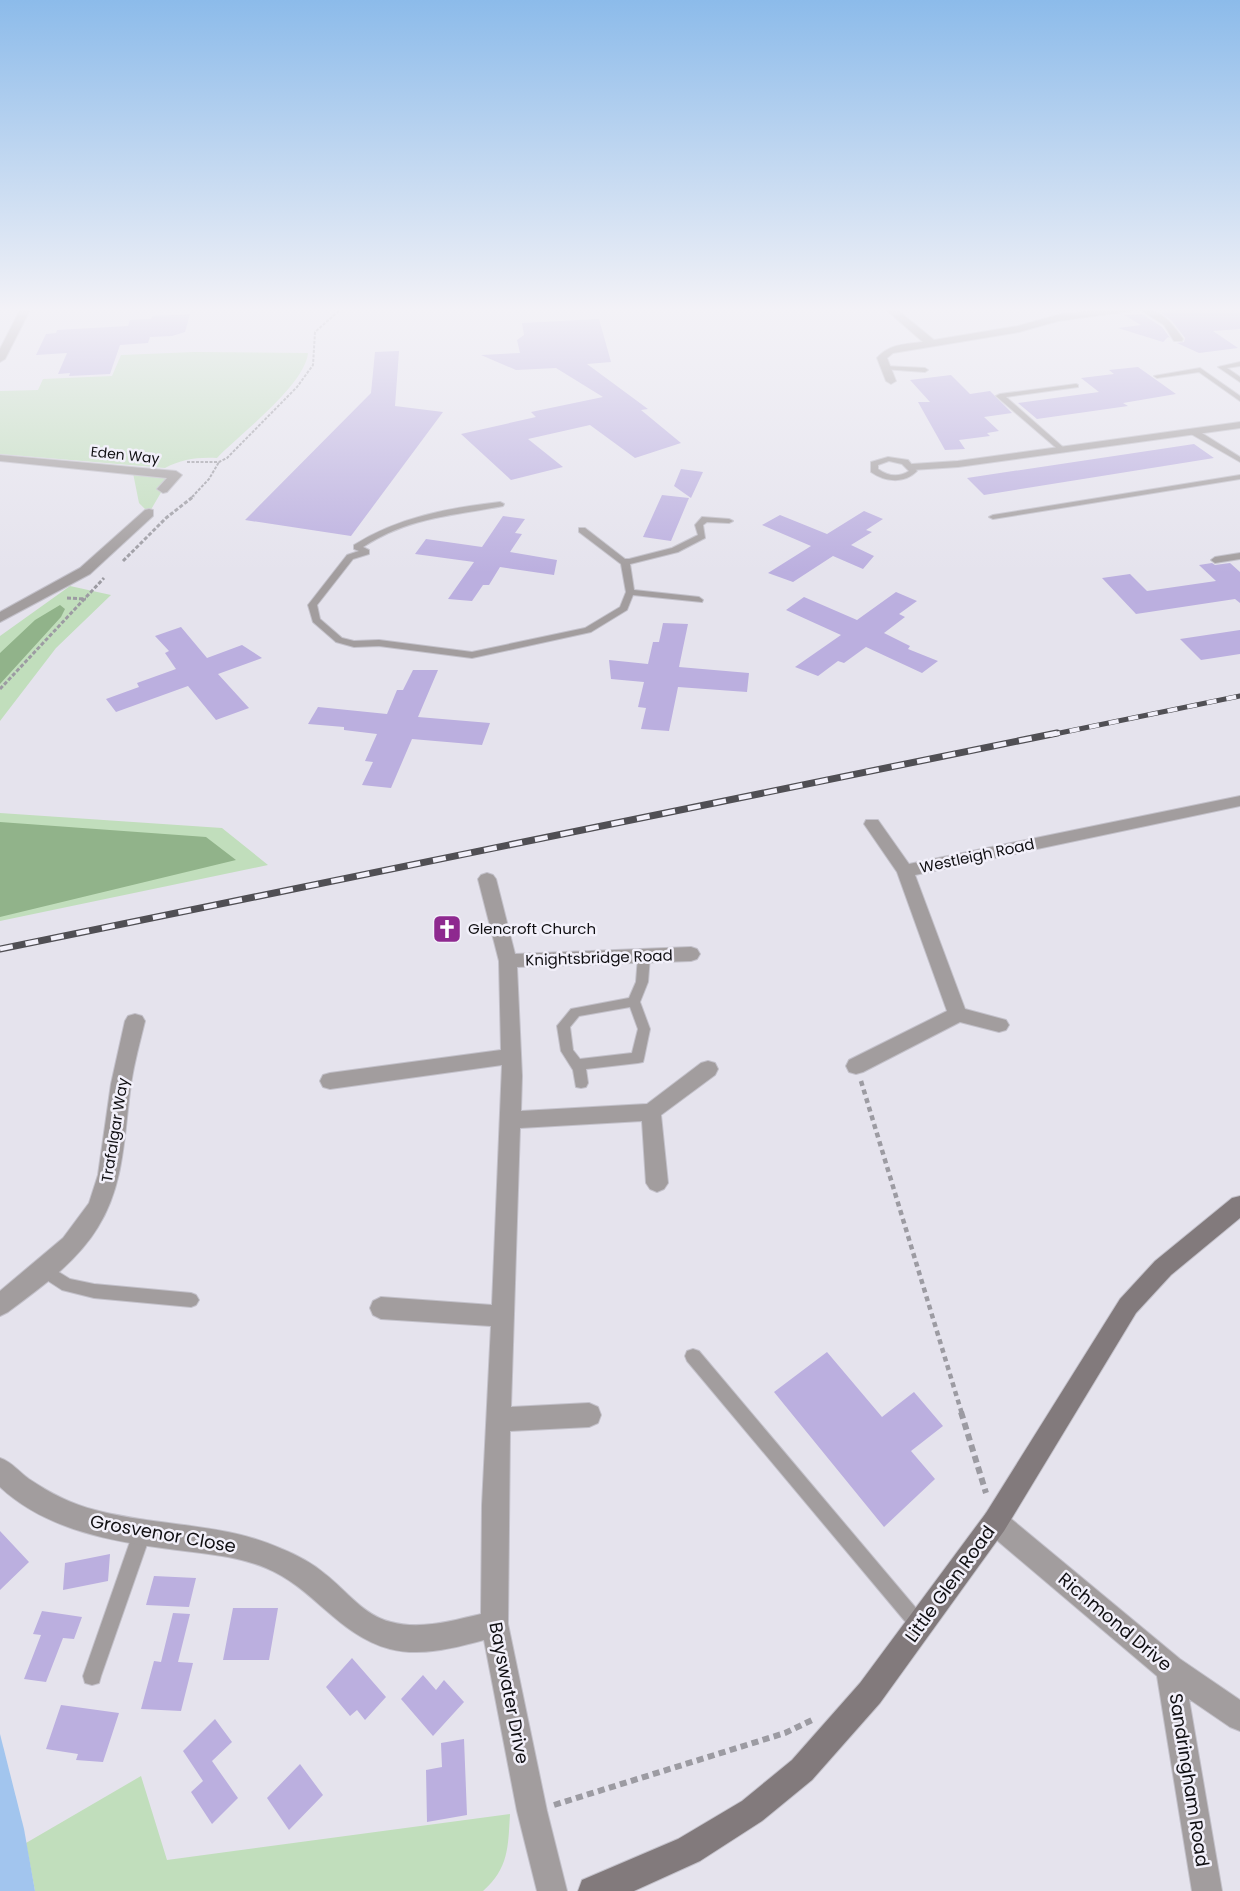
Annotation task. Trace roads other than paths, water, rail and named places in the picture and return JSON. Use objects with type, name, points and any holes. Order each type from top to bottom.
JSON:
[{"type":"main road","name":"Little Glen Road","points":[[593,1891],[626,1879],[689,1850],[752,1811],[802,1770],[846,1723],[995,1522],[1128,1306],[1163,1268],[1240,1205]]},
{"type":"street","points":[[912,467],[958,464],[1240,425]]},
{"type":"street","name":"Eden Way","points":[[0,458],[176,475]]},
{"type":"street","name":"Eden Way","points":[[163,489],[187,462]]},
{"type":"street","points":[[0,618],[85,571],[149,513]]},
{"type":"street","name":"Westleigh Road","points":[[958,1014],[905,871],[1238,805]]},
{"type":"street","points":[[872,824],[905,871]]},
{"type":"street","name":"Knightsbridge Road","points":[[487,879],[508,961],[511,1056],[510,1120],[502,1316]]},
{"type":"street","name":"Knightsbridge Road","points":[[508,961],[691,954]]},
{"type":"street","points":[[856,1066],[958,1014],[999,1024]]},
{"type":"street","name":"Trafalgar Way","points":[[0,1305],[44,1270],[75,1239],[90,1220],[107,1184],[120,1092],[135,1021]]},
{"type":"street","points":[[330,1081],[511,1056]]},
{"type":"street","points":[[510,1120],[651,1112],[708,1069]]},
{"type":"street","points":[[651,1112],[657,1183]]},
{"type":"street","points":[[381,1308],[502,1316]]},
{"type":"street","name":"Bayswater Drive","points":[[502,1316],[494,1624],[532,1811],[552,1891]]},
{"type":"street","points":[[499,1420],[589,1415]]},
{"type":"street","name":"Grosvenor Close","points":[[0,1470],[31,1497],[72,1517],[142,1533],[200,1538],[235,1545],[271,1557],[304,1574],[364,1626],[393,1637],[433,1638],[494,1624]]},
{"type":"street","name":"Richmond Drive","points":[[995,1522],[1170,1669],[1240,1717]]},
{"type":"street","name":"Sandringham Road","points":[[1170,1669],[1207,1891]]},
{"type":"lane","points":[[1000,396],[1061,450]]},
{"type":"lane","points":[[1194,432],[1240,460]]},
{"type":"lane","points":[[993,517],[1240,477]]},
{"type":"lane","points":[[500,504],[442,511],[375,534],[357,548],[366,552],[350,557],[312,605],[316,620],[339,640],[354,644],[379,643],[472,655],[588,630],[624,608],[630,591],[625,563],[629,562]]},
{"type":"lane","points":[[582,530],[623,562],[629,562],[675,549],[702,536],[699,525],[705,519],[729,521]]},
{"type":"lane","points":[[1215,560],[1240,556]]},
{"type":"lane","points":[[630,591],[699,600]]},
{"type":"lane","points":[[576,1065],[638,1058],[644,1029],[634,1002],[642,982],[644,956]]},
{"type":"lane","points":[[581,1083],[576,1065],[567,1051],[563,1026],[575,1012],[634,1002]]},
{"type":"lane","points":[[44,1270],[68,1284],[94,1292],[191,1300]]},
{"type":"lane","points":[[693,1356],[920,1626]]},
{"type":"lane","points":[[92,1676],[142,1533]]},
{"type":"water","points":[[0,1734],[24,1829],[35,1891],[0,1891]]},
{"type":"railway","points":[[1050,735],[1240,696]]},
{"type":"railway","points":[[0,949],[1057,733]]},
{"type":"place","name":"Glencroft Church","points":[[447,929]]}]
